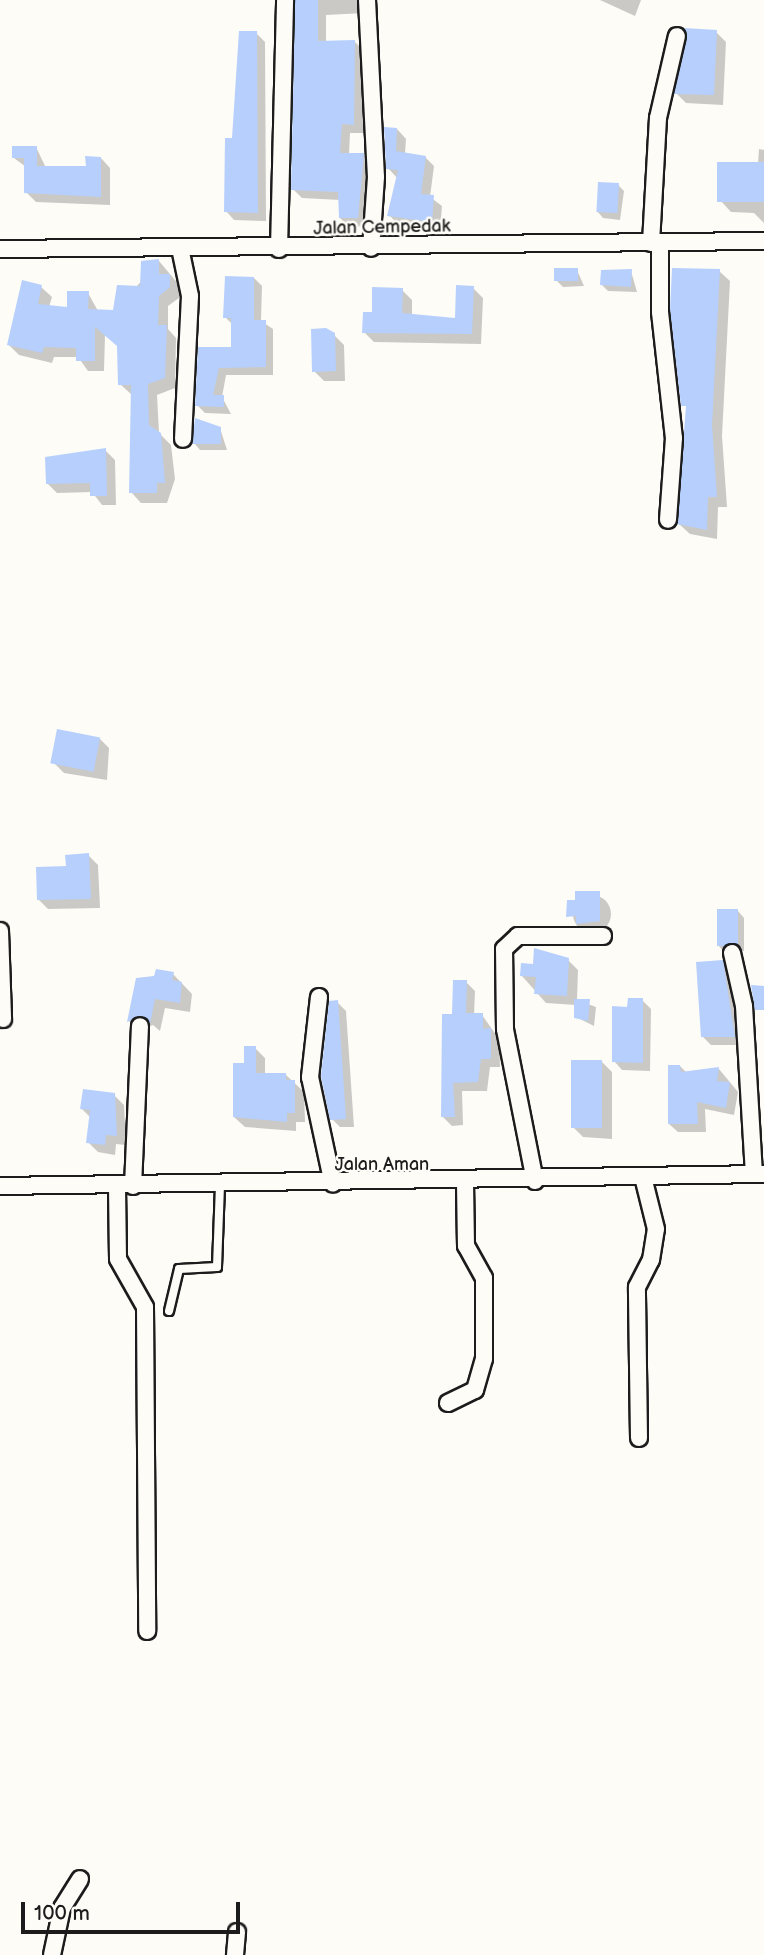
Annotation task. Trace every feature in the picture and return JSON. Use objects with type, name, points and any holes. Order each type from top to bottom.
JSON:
[{"type":"street","points":[[279,249],[285,0]]},
{"type":"street","points":[[367,0],[376,177],[371,248]]},
{"type":"street","points":[[668,520],[674,438],[655,243],[658,118],[677,36]]},
{"type":"street","name":"Jalan Cempedak","points":[[0,248],[279,249],[764,241]]},
{"type":"street","points":[[180,248],[190,296],[183,439]]},
{"type":"street","points":[[0,931],[2,1019]]},
{"type":"street","points":[[536,1181],[505,1029],[504,949],[518,936],[603,936]]},
{"type":"street","points":[[732,953],[744,1006],[759,1174]]},
{"type":"street","points":[[319,997],[310,1087],[333,1184]]},
{"type":"street","points":[[140,1026],[118,1259],[145,1307],[147,1630]]},
{"type":"street","name":"Jalan Aman","points":[[0,1186],[465,1183],[759,1174]]},
{"type":"street","points":[[639,1438],[636,1287],[651,1260],[656,1230],[643,1177]]},
{"type":"street","points":[[448,1403],[475,1390],[484,1359],[484,1278],[466,1246],[465,1183]]},
{"type":"street","points":[[52,1955],[62,1908],[80,1878]]},
{"type":"street","points":[[236,1955],[237,1932]]},
{"type":"lane","points":[[169,1311],[179,1269],[217,1267],[220,1185]]},
{"type":"building","points":[[295,0],[318,0],[318,41],[355,40],[354,125],[342,124],[340,153],[364,153],[358,218],[339,218],[338,192],[291,190]]},
{"type":"building","points":[[684,28],[717,30],[714,95],[674,94]]},
{"type":"building","points":[[239,31],[257,31],[258,213],[224,212],[225,138],[232,138]]},
{"type":"building","points":[[384,127],[397,128],[396,151],[426,156],[421,194],[434,195],[432,222],[387,216],[398,170],[386,169]]},
{"type":"building","points":[[12,146],[37,146],[37,166],[86,166],[85,156],[101,157],[101,197],[24,193],[24,158],[12,158]]},
{"type":"building","points":[[717,162],[764,162],[764,202],[717,202]]},
{"type":"building","points":[[598,182],[619,183],[617,213],[596,212]]},
{"type":"building","points":[[159,259],[159,274],[170,274],[170,287],[159,296],[158,325],[167,325],[165,378],[148,384],[149,425],[161,433],[165,483],[157,483],[157,493],[129,493],[131,385],[118,385],[117,346],[95,327],[95,361],[76,361],[76,348],[44,347],[42,353],[7,345],[22,280],[42,285],[38,304],[67,307],[67,291],[89,291],[88,309],[113,310],[117,285],[140,286],[141,261]]},
{"type":"building","points":[[554,268],[578,268],[578,281],[554,281]]},
{"type":"building","points":[[672,268],[720,269],[712,425],[717,497],[708,497],[707,530],[677,524],[686,406],[681,406],[670,311]]},
{"type":"building","points":[[632,269],[631,287],[600,285],[601,270]]},
{"type":"building","points":[[225,276],[254,277],[254,320],[266,320],[266,367],[219,368],[213,395],[224,395],[224,407],[195,406],[198,347],[231,347],[231,318],[223,318]]},
{"type":"building","points":[[456,285],[474,286],[472,334],[362,333],[363,312],[372,312],[372,287],[403,288],[402,313],[455,318]]},
{"type":"building","points":[[326,328],[335,333],[336,371],[312,372],[311,329]]},
{"type":"building","points":[[195,418],[221,427],[221,444],[192,444]]},
{"type":"building","points":[[106,448],[107,496],[90,496],[90,483],[46,484],[45,457]]},
{"type":"building","points":[[57,729],[100,737],[94,772],[50,763]]},
{"type":"building","points":[[89,853],[91,899],[37,900],[36,867],[66,866],[65,855]]},
{"type":"building","points":[[575,891],[600,891],[600,921],[576,924],[576,916],[566,917],[567,900],[575,900]]},
{"type":"building","points":[[717,909],[738,909],[738,946],[717,946]]},
{"type":"building","points":[[534,948],[569,958],[567,996],[534,994],[536,977],[520,976],[521,963],[533,964]]},
{"type":"building","points":[[723,960],[735,1037],[701,1037],[696,962]]},
{"type":"building","points":[[156,969],[174,972],[172,980],[182,982],[180,1003],[155,999],[150,1024],[141,1016],[127,1022],[136,978],[154,976]]},
{"type":"building","points":[[453,980],[467,980],[466,1013],[483,1013],[483,1029],[491,1028],[491,1059],[481,1059],[478,1082],[453,1083],[455,1117],[441,1117],[442,1014],[452,1014]]},
{"type":"building","points":[[751,985],[764,986],[764,1010],[755,1010]]},
{"type":"building","points":[[628,998],[643,998],[643,1063],[612,1062],[612,1006],[627,1007]]},
{"type":"building","points":[[574,999],[590,999],[588,1021],[574,1018]]},
{"type":"building","points":[[338,1000],[346,1119],[330,1120],[321,1076],[329,1001]]},
{"type":"building","points":[[244,1046],[256,1046],[256,1073],[286,1073],[286,1080],[295,1080],[295,1113],[287,1113],[287,1122],[233,1117],[233,1063],[244,1063]]},
{"type":"building","points":[[571,1060],[602,1060],[602,1128],[571,1128]]},
{"type":"building","points":[[668,1065],[680,1065],[681,1072],[719,1067],[717,1081],[730,1082],[726,1108],[697,1102],[698,1124],[668,1124]]},
{"type":"building","points":[[83,1089],[115,1093],[117,1136],[106,1135],[105,1145],[86,1143],[90,1110],[80,1109]]}]
